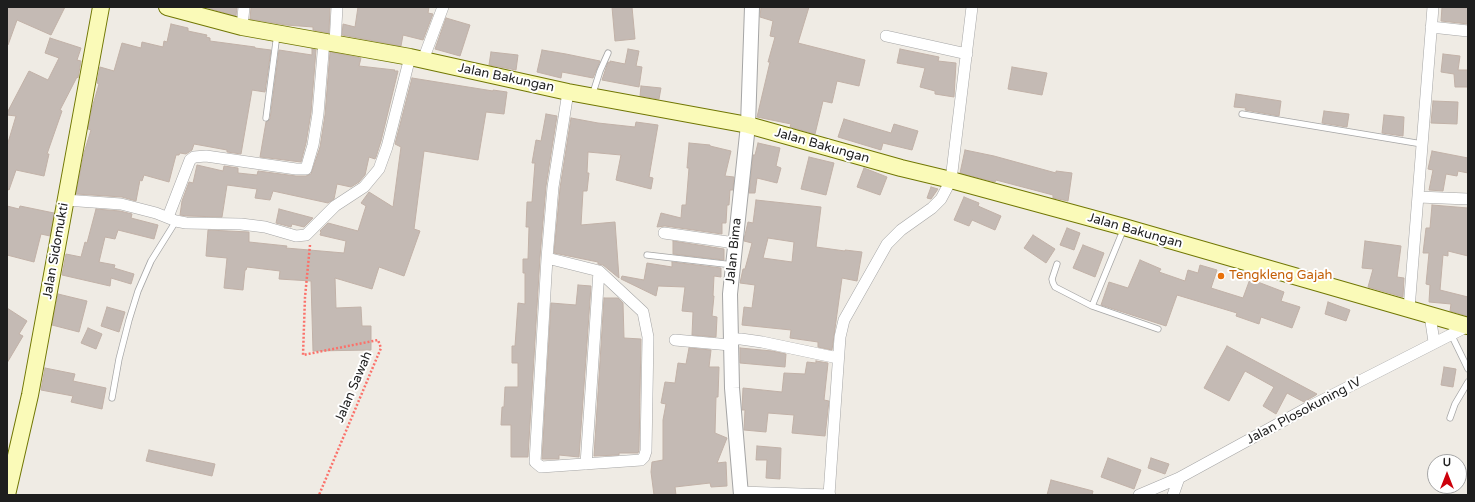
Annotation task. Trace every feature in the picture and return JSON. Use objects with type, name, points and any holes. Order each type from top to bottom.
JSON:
[{"type":"main road","name":"Jalan Sidomukti","points":[[7,495],[9,474],[30,395],[101,7]]},
{"type":"main road","name":"Jalan Bakungan","points":[[167,7],[242,27],[417,59],[568,92],[748,125],[900,168],[951,180],[1124,227],[1468,326]]},
{"type":"street","points":[[242,27],[244,7]]},
{"type":"street","points":[[172,219],[190,160],[194,157],[206,156],[296,170],[306,169],[313,145],[329,42],[337,7]]},
{"type":"street","points":[[65,200],[121,204],[156,213],[172,219],[204,224],[241,224],[265,227],[296,236],[306,235],[335,206],[364,187],[379,169],[417,59],[443,7]]},
{"type":"street","name":"Jalan Bima","points":[[741,493],[732,388],[730,294],[748,125],[752,7]]},
{"type":"street","points":[[741,493],[830,495],[838,358],[840,337],[844,320],[887,244],[901,230],[932,208],[941,199],[951,180],[972,7]]},
{"type":"street","points":[[1409,309],[1433,7]]},
{"type":"street","points":[[1431,27],[1468,31]]},
{"type":"street","points":[[886,36],[966,54]]},
{"type":"street","points":[[547,258],[599,271],[643,312],[648,338],[646,451],[641,460],[541,467],[535,462],[547,258],[554,187],[568,92]]},
{"type":"street","points":[[1418,197],[1468,199]]},
{"type":"street","points":[[664,233],[735,243]]},
{"type":"street","points":[[586,464],[599,271]]},
{"type":"street","points":[[1430,315],[1434,342]]},
{"type":"street","name":"Jalan Plosokuning IV","points":[[1139,495],[1179,478],[1307,408],[1468,326]]},
{"type":"street","points":[[676,340],[730,342],[741,339],[838,358]]},
{"type":"street","points":[[1173,495],[1179,478]]},
{"type":"lane","points":[[266,118],[277,33]]},
{"type":"lane","points":[[592,96],[600,71],[608,53]]},
{"type":"lane","points":[[1242,114],[1422,144]]},
{"type":"lane","points":[[112,398],[122,346],[138,291],[172,219]]},
{"type":"lane","points":[[1092,306],[1124,227]]},
{"type":"lane","points":[[647,255],[733,265]]},
{"type":"lane","points":[[1057,264],[1052,279],[1052,283],[1055,287],[1092,306],[1158,329]]},
{"type":"lane","points":[[1451,334],[1468,369]]},
{"type":"lane","points":[[1450,418],[1468,382]]},
{"type":"path","name":"Jalan Sawah","points":[[312,230],[304,298],[302,355],[378,340],[381,348],[319,495]]},
{"type":"building","points":[[7,7],[65,7],[51,35],[17,20],[7,45]]},
{"type":"building","points":[[204,7],[237,7],[236,16]]},
{"type":"building","points":[[251,7],[330,7],[329,33],[313,30],[313,27],[286,25],[250,19]]},
{"type":"building","points":[[358,7],[429,7],[428,13],[433,14],[423,40],[403,35],[401,46],[342,35],[343,24],[355,27]]},
{"type":"building","points":[[612,7],[632,7],[635,39],[615,41]]},
{"type":"building","points":[[761,7],[809,7],[798,43],[865,60],[859,86],[837,81],[832,103],[823,101],[815,134],[790,127],[791,124],[757,117],[770,62],[768,62],[775,37],[770,36],[773,21],[760,17]]},
{"type":"building","points":[[1442,7],[1468,8],[1468,24],[1441,21]]},
{"type":"building","points":[[446,18],[470,25],[460,56],[435,49]]},
{"type":"building","points":[[171,24],[188,28],[188,31],[207,35],[206,37],[210,38],[210,41],[271,50],[265,92],[252,90],[241,154],[194,144],[192,150],[186,154],[180,153],[179,155],[176,155],[169,182],[144,175],[142,181],[140,180],[136,201],[122,197],[76,194],[84,153],[91,130],[88,129],[99,84],[97,83],[100,67],[114,71],[122,43],[141,48],[142,42],[163,47],[164,41],[167,42]]},
{"type":"building","points":[[50,38],[81,48],[77,60],[81,61],[78,78],[77,77],[60,110],[62,111],[47,154],[49,154],[44,176],[16,170],[9,190],[7,189],[7,146],[16,116],[7,115],[7,113],[29,71],[48,80],[59,58],[45,53]]},
{"type":"building","points":[[312,49],[316,50],[311,113],[301,162],[260,157],[266,122],[270,119],[279,50],[312,55]]},
{"type":"building","points":[[628,49],[639,51],[636,66],[642,67],[639,87],[602,80],[608,62],[610,63],[610,61],[625,64]]},
{"type":"building","points":[[900,49],[939,57],[938,61],[956,63],[954,97],[935,94],[935,91],[920,87],[925,68],[897,63]]},
{"type":"building","points":[[542,50],[600,61],[593,78],[562,72],[561,78],[537,72]]},
{"type":"building","points":[[330,52],[361,58],[359,66],[398,71],[376,157],[375,159],[369,157],[365,175],[359,182],[351,187],[337,184],[334,199],[328,203],[273,191],[270,200],[255,198],[257,189],[227,185],[222,217],[180,215],[182,201],[189,182],[193,183],[197,165],[223,171],[224,166],[238,168],[238,173],[257,175],[258,171],[296,176],[306,176],[311,174],[320,147],[325,115]]},
{"type":"building","points":[[491,52],[518,55],[516,70],[489,65]]},
{"type":"building","points":[[1443,54],[1460,56],[1458,70],[1468,70],[1468,87],[1455,87],[1454,74],[1441,72]]},
{"type":"building","points":[[1012,67],[1047,73],[1042,95],[1008,89]]},
{"type":"building","points":[[412,78],[507,92],[504,114],[486,112],[478,160],[424,151],[414,229],[420,231],[404,276],[379,267],[372,289],[335,278],[336,308],[361,307],[362,326],[371,326],[371,350],[313,351],[311,281],[279,279],[280,271],[247,267],[245,270],[243,290],[224,288],[227,258],[206,256],[208,230],[249,232],[249,242],[287,246],[286,248],[344,253],[346,241],[320,235],[320,231],[328,223],[358,231],[366,206],[361,203],[369,192],[393,207],[401,147],[395,144]]},
{"type":"building","points":[[641,86],[661,88],[659,99],[640,96]]},
{"type":"building","points":[[1236,94],[1281,101],[1279,116],[1245,110],[1246,108],[1234,107]]},
{"type":"building","points":[[1433,101],[1458,102],[1457,124],[1431,123]]},
{"type":"building","points":[[1324,111],[1349,114],[1347,127],[1322,123]]},
{"type":"building","points":[[546,114],[557,116],[546,186],[540,257],[528,457],[511,457],[511,425],[501,425],[502,407],[504,407],[505,387],[518,387],[518,363],[512,363],[512,346],[515,346],[518,303],[525,304],[525,273],[523,273],[523,259],[528,259],[529,227],[526,227],[527,202],[532,202],[535,163],[532,163],[536,140],[541,141]]},
{"type":"building","points":[[1384,115],[1404,117],[1403,136],[1382,133]]},
{"type":"building","points":[[571,118],[635,127],[636,122],[658,125],[649,177],[653,178],[651,189],[616,180],[621,155],[588,152],[587,173],[589,173],[587,191],[583,191],[581,225],[615,222],[619,278],[603,265],[598,264],[598,262],[554,253],[560,188]]},
{"type":"building","points":[[844,119],[891,133],[894,124],[918,131],[912,150],[883,143],[881,150],[838,137]]},
{"type":"building","points":[[689,143],[710,145],[731,151],[725,176],[734,177],[733,190],[730,190],[726,223],[722,223],[722,234],[665,226],[657,227],[661,213],[681,218],[682,205],[686,205],[689,168],[687,168]]},
{"type":"building","points":[[758,143],[780,148],[776,166],[781,168],[777,183],[757,178],[755,193],[749,193],[753,155],[755,155]]},
{"type":"building","points":[[965,150],[994,156],[1056,173],[1056,171],[1072,173],[1068,201],[1053,198],[1053,195],[996,180],[995,182],[960,173]]},
{"type":"building","points":[[1432,151],[1468,158],[1468,173],[1458,171],[1457,176],[1446,174],[1443,191],[1429,190],[1433,170],[1428,169]]},
{"type":"building","points":[[809,157],[834,163],[826,195],[801,189]]},
{"type":"building","points":[[864,168],[887,177],[880,195],[857,187]]},
{"type":"building","points":[[931,187],[938,189],[931,199],[927,198]]},
{"type":"building","points":[[964,197],[979,203],[978,206],[1001,216],[995,230],[972,220],[969,226],[954,220]]},
{"type":"building","points":[[756,200],[821,207],[816,247],[862,252],[857,281],[842,278],[832,350],[818,347],[818,342],[790,338],[791,330],[742,325],[744,307],[752,308],[755,285],[740,283],[752,243],[744,241],[744,239],[748,222],[753,223]],"holes":[[[768,238],[794,242],[792,262],[763,258]]]},
{"type":"building","points":[[1432,205],[1468,208],[1468,256],[1448,251],[1448,256],[1443,255],[1440,290],[1468,297],[1468,316],[1450,311],[1451,304],[1429,302],[1430,285],[1426,284],[1429,253],[1423,253],[1426,228],[1430,228]]},
{"type":"building","points":[[7,206],[19,209],[20,206],[54,213],[50,236],[41,234],[34,262],[7,255]]},
{"type":"building","points":[[96,209],[120,211],[132,214],[131,218],[158,225],[154,239],[118,230],[115,239],[105,237],[99,262],[115,265],[114,268],[134,274],[131,284],[111,278],[110,286],[62,275],[66,254],[81,257],[85,242],[87,243]]},
{"type":"building","points":[[279,209],[313,218],[304,227],[292,224],[291,227],[276,223]]},
{"type":"building","points":[[1067,228],[1080,233],[1074,250],[1060,245]]},
{"type":"building","points":[[1033,235],[1055,249],[1046,263],[1024,248]]},
{"type":"building","points":[[673,241],[724,249],[724,260],[673,254]]},
{"type":"building","points":[[1365,241],[1401,246],[1397,277],[1404,278],[1403,297],[1368,287],[1373,269],[1362,268]]},
{"type":"building","points":[[1083,245],[1104,253],[1095,277],[1073,268]]},
{"type":"building","points":[[1140,260],[1161,269],[1159,272],[1185,281],[1188,270],[1198,273],[1200,265],[1217,270],[1211,288],[1243,298],[1250,279],[1284,292],[1281,301],[1300,307],[1292,328],[1261,317],[1259,324],[1236,316],[1237,313],[1177,295],[1166,326],[1101,305],[1109,282],[1128,288]]},
{"type":"building","points":[[672,262],[721,268],[721,277],[714,276],[712,316],[717,317],[716,337],[692,335],[693,312],[682,311],[685,287],[658,286],[656,296],[621,279],[622,276],[644,280],[647,263],[672,267]]},
{"type":"building","points":[[578,285],[591,286],[579,457],[559,455],[559,459],[542,459],[551,303],[576,305]]},
{"type":"building","points":[[58,294],[87,301],[79,332],[52,325]]},
{"type":"building","points":[[604,298],[618,298],[623,303],[624,338],[641,339],[638,453],[619,453],[619,455],[594,456]]},
{"type":"building","points":[[1328,302],[1350,310],[1346,321],[1325,314]]},
{"type":"building","points":[[107,307],[125,312],[119,332],[101,326]]},
{"type":"building","points":[[7,308],[27,321],[19,334],[23,336],[7,363]]},
{"type":"building","points":[[88,328],[102,334],[96,349],[81,343]]},
{"type":"building","points":[[1227,346],[1317,394],[1304,402],[1287,393],[1276,414],[1263,406],[1274,387],[1245,371],[1229,401],[1204,388]]},
{"type":"building","points":[[689,348],[711,350],[709,367],[719,367],[715,433],[727,438],[717,463],[726,462],[727,486],[711,487],[710,483],[675,487],[676,495],[654,495],[651,472],[652,462],[663,460],[663,420],[666,404],[661,403],[665,382],[675,383],[678,363],[686,364]]},
{"type":"building","points":[[740,348],[786,354],[785,367],[740,363]]},
{"type":"building","points":[[816,361],[828,363],[824,400],[829,401],[825,436],[792,433],[794,415],[768,413],[766,432],[744,430],[745,410],[742,410],[743,388],[782,392],[784,373],[805,374],[807,362],[816,363]]},
{"type":"building","points":[[1444,367],[1456,369],[1453,387],[1441,385]]},
{"type":"building","points":[[45,368],[75,374],[73,381],[106,388],[102,409],[71,402],[73,396],[41,390]]},
{"type":"building","points":[[757,446],[781,448],[780,479],[766,478],[767,460],[756,460]]},
{"type":"building","points":[[149,450],[215,464],[212,476],[146,461]]},
{"type":"building","points":[[1108,458],[1141,470],[1134,489],[1101,477]]},
{"type":"building","points":[[1151,458],[1169,464],[1165,474],[1148,468]]},
{"type":"building","points":[[1051,480],[1093,491],[1092,495],[1047,495]]},
{"type":"place","name":"Tengkleng Gajah","points":[[1221,276]]}]
